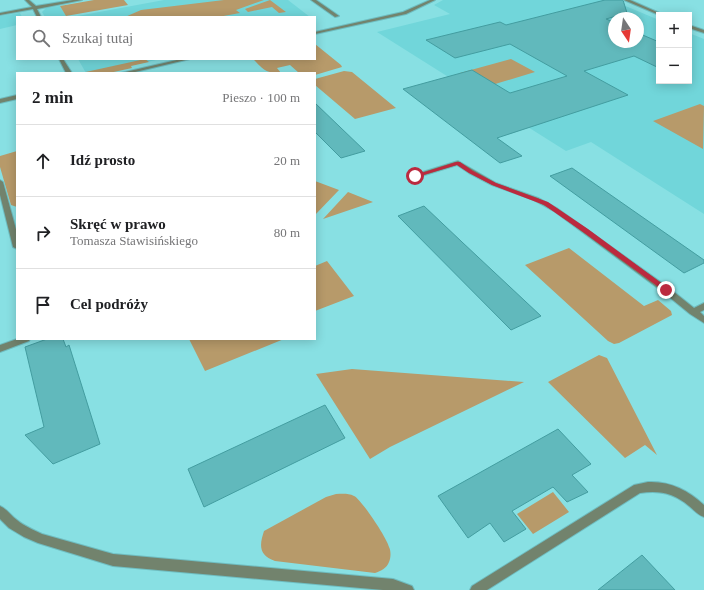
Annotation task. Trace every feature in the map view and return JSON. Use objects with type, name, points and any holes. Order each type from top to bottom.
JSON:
[{"type":"street","points":[[27,0],[35,8],[39,16]]},
{"type":"street","points":[[0,14],[80,0]]},
{"type":"street","points":[[313,0],[337,16]]},
{"type":"street","points":[[316,33],[404,13],[433,0]]},
{"type":"street","points":[[626,0],[656,12]]},
{"type":"street","points":[[692,27],[704,32]]},
{"type":"street","points":[[62,60],[68,72]]},
{"type":"street","points":[[129,72],[183,60]]},
{"type":"street","points":[[0,101],[16,97]]},
{"type":"street","points":[[415,176],[458,163],[471,172],[494,184],[536,199],[556,210],[661,286],[704,320]]},
{"type":"street","points":[[0,182],[16,243]]},
{"type":"street","points":[[694,312],[704,306]]},
{"type":"street","points":[[0,349],[23,340]]},
{"type":"street","points":[[476,590],[638,488],[651,486],[665,487],[674,490],[689,498],[704,512]]},
{"type":"street","points":[[0,511],[13,524],[28,533],[42,539],[113,560],[385,584],[408,590]]},
{"type":"shaded area","points":[[94,0],[124,0],[128,5],[66,16],[60,6]]},
{"type":"shaded area","points":[[164,0],[288,0],[309,16],[77,16]]},
{"type":"shaded area","points":[[224,0],[264,0],[236,10],[240,13],[224,16],[127,16],[141,10]]},
{"type":"shaded area","points":[[270,0],[286,12],[279,13],[272,7],[248,12],[245,9]]},
{"type":"shaded area","points":[[443,0],[611,0],[640,12],[608,12],[608,48],[644,48],[644,14],[656,19],[656,84],[692,84],[692,34],[704,39],[704,214],[591,142],[566,151],[377,32],[450,14],[434,5]]},
{"type":"shaded area","points":[[60,6],[66,16],[44,16],[42,12],[46,8]]},
{"type":"shaded area","points":[[20,13],[22,16],[16,16],[16,25],[0,29],[0,16]]},
{"type":"shaded area","points":[[316,45],[342,67],[316,75],[316,72],[298,72],[290,65],[277,68],[280,72],[271,72],[260,66],[254,60],[316,60]]},
{"type":"shaded area","points":[[511,59],[535,72],[482,88],[460,73]]},
{"type":"shaded area","points":[[79,60],[156,60],[101,72],[85,72]]},
{"type":"shaded area","points":[[140,60],[146,60],[149,62],[114,72],[86,72]]},
{"type":"shaded area","points":[[344,71],[352,72],[396,108],[355,119],[316,86],[316,79]]},
{"type":"shaded area","points":[[700,104],[704,106],[703,149],[653,121]]},
{"type":"shaded area","points":[[16,151],[16,207],[11,205],[0,167],[0,156]]},
{"type":"shaded area","points":[[316,181],[339,190],[316,214]]},
{"type":"shaded area","points":[[348,192],[373,202],[323,219]]},
{"type":"shaded area","points":[[569,248],[644,306],[658,300],[671,311],[672,315],[619,343],[614,344],[608,341],[525,265]]},
{"type":"shaded area","points":[[327,261],[354,296],[316,311],[316,266]]},
{"type":"shaded area","points":[[190,340],[282,340],[205,371]]},
{"type":"shaded area","points":[[599,355],[607,358],[657,455],[645,445],[625,458],[548,382]]},
{"type":"shaded area","points":[[352,369],[524,382],[390,447],[370,459],[316,374]]},
{"type":"shaded area","points":[[553,492],[569,512],[533,534],[517,514]]},
{"type":"shaded area","points":[[336,494],[347,494],[354,496],[373,519],[384,536],[390,550],[390,560],[385,568],[375,573],[275,561],[263,553],[261,541],[264,531],[326,497]]},
{"type":"building","points":[[605,0],[623,0],[627,12],[608,12],[608,18],[606,19],[608,20],[608,48],[644,48],[644,36],[656,41],[656,67],[634,56],[584,71],[628,95],[497,138],[522,156],[500,163],[403,89],[472,70],[510,93],[567,76],[510,44],[455,58],[426,40],[500,22],[506,25]]},
{"type":"building","points":[[316,104],[365,151],[341,158],[316,133]]},
{"type":"building","points":[[572,168],[704,260],[704,263],[684,273],[550,176]]},
{"type":"building","points":[[424,206],[541,316],[511,330],[398,216]]},
{"type":"building","points":[[44,340],[63,340],[66,347],[69,345],[100,444],[53,464],[25,435],[44,427],[25,347]]},
{"type":"building","points":[[325,405],[345,438],[204,507],[188,469]]},
{"type":"building","points":[[558,429],[591,464],[572,475],[588,492],[567,502],[553,487],[512,511],[526,529],[504,542],[490,523],[468,538],[438,496]]},
{"type":"building","points":[[642,555],[675,590],[598,590]]},
{"type":"route","points":[[415,176],[458,163],[471,172],[494,184],[546,203],[586,230],[666,290]]}]
